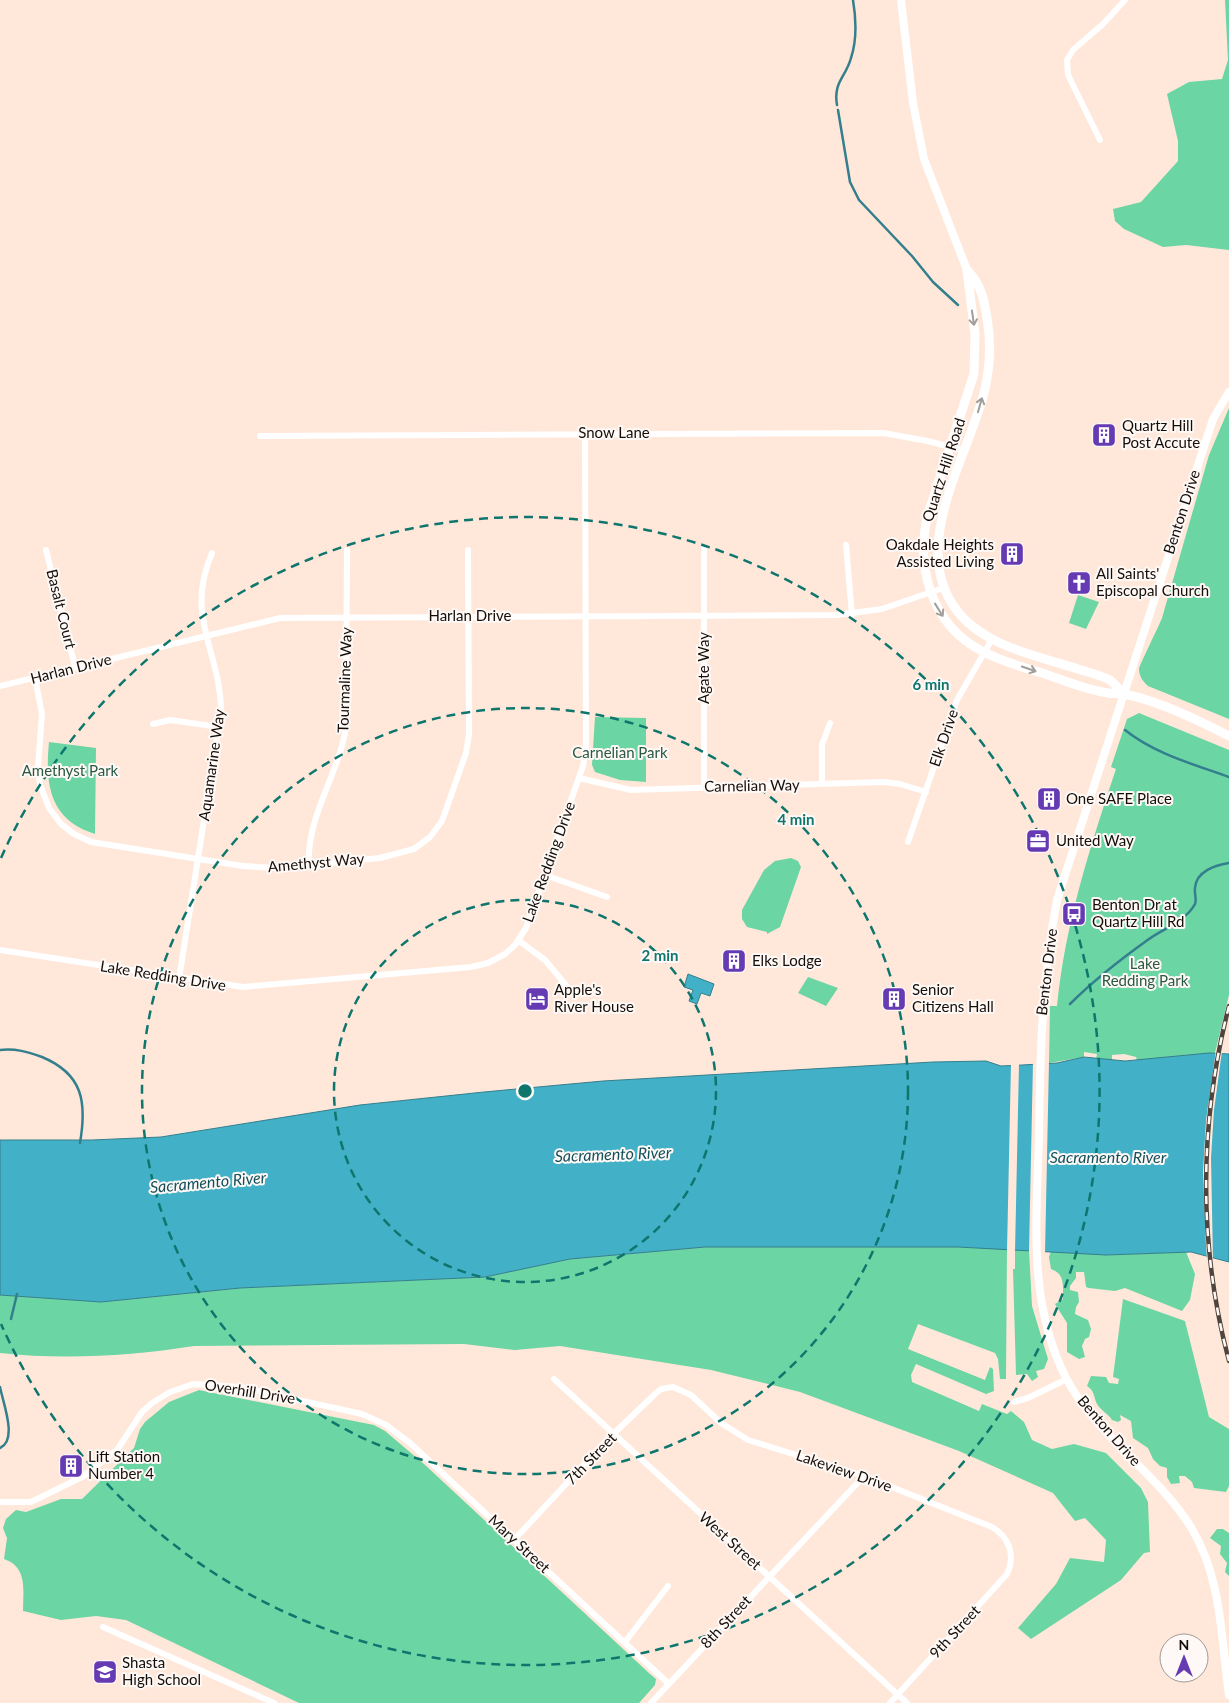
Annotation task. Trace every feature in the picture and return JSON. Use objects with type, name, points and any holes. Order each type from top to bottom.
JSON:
[{"type":"main road","name":"Quartz Hill Road","points":[[967,270],[975,334],[974,374],[923,536],[923,568],[931,592],[946,620],[961,637],[983,652],[1091,689],[1123,694],[1174,711],[1229,736]]},
{"type":"main road","name":"Quartz Hill Road","points":[[967,270],[977,280],[981,289],[988,324],[989,355],[985,388],[938,534],[937,559],[944,588],[961,616],[992,640],[1109,680],[1123,694]]},
{"type":"street","name":"Quartz Hill Road","points":[[901,0],[913,103],[924,159],[967,270]]},
{"type":"street","points":[[1100,140],[1068,75],[1067,60],[1073,50],[1103,24],[1125,0]]},
{"type":"street","name":"Benton Drive","points":[[1229,392],[1213,419],[1057,900],[1047,958],[1041,1030],[1038,1277],[1047,1331],[1067,1379],[1089,1413],[1164,1492],[1192,1530],[1207,1563],[1216,1591],[1229,1695]]},
{"type":"street","name":"Lake Redding Drive","points":[[0,950],[178,979],[248,987],[471,968],[499,958],[518,940],[528,924],[579,778],[586,746],[585,433]]},
{"type":"street","name":"Snow Lane","points":[[260,436],[883,433],[907,436],[965,451]]},
{"type":"street","points":[[846,545],[852,615]]},
{"type":"street","name":"Agate Way","points":[[704,549],[704,787]]},
{"type":"street","name":"Basalt Court","points":[[46,550],[75,668]]},
{"type":"street","name":"Tourmaline Way","points":[[309,865],[308,848],[313,827],[344,737],[347,714],[347,550]]},
{"type":"street","name":"Amethyst Way","points":[[35,678],[42,714],[38,775],[42,795],[54,816],[70,832],[91,842],[252,868],[309,865],[397,855],[421,845],[439,826],[450,801],[468,739],[468,550]]},
{"type":"street","name":"Aquamarine Way","points":[[178,979],[219,728],[221,700],[206,634],[200,593],[204,574],[212,553]]},
{"type":"street","name":"Harlan Drive","points":[[0,686],[206,634],[280,618],[852,615],[891,606],[944,588]]},
{"type":"street","name":"Elk Drive","points":[[908,842],[952,714],[983,652],[992,640]]},
{"type":"street","points":[[153,724],[170,720],[219,728]]},
{"type":"street","points":[[822,784],[822,745],[830,722]]},
{"type":"street","name":"Carnelian Way","points":[[579,778],[625,790],[891,782],[926,792]]},
{"type":"street","points":[[545,875],[607,897]]},
{"type":"street","points":[[518,940],[545,960],[575,996]]},
{"type":"street","name":"West Street","points":[[554,1379],[907,1703]]},
{"type":"street","points":[[1014,1402],[1028,1398],[1067,1379]]},
{"type":"street","name":"Overhill Drive","points":[[0,1502],[31,1502],[82,1477],[116,1450],[142,1412],[152,1403],[170,1392],[193,1384],[239,1387],[362,1414]]},
{"type":"street","name":"7th Street","points":[[514,1540],[655,1394],[662,1389],[673,1387]]},
{"type":"street","name":"Lakeview Drive","points":[[673,1387],[691,1394],[721,1422],[748,1440],[864,1476],[992,1527],[1008,1542],[1011,1556]]},
{"type":"street","name":"Mary Street","points":[[362,1414],[378,1420],[396,1431],[669,1684]]},
{"type":"street","name":"8th Street","points":[[651,1703],[864,1476]]},
{"type":"street","name":"9th Street","points":[[890,1703],[1003,1579],[1010,1567],[1011,1556]]},
{"type":"street","points":[[625,1642],[668,1586]]},
{"type":"street","points":[[102,1627],[274,1703]]},
{"type":"green space","points":[[1225,0],[1229,0],[1229,250],[1186,245],[1163,247],[1124,229],[1115,221],[1113,209],[1141,202],[1178,161],[1178,141],[1167,94],[1189,82],[1222,79],[1228,60]]},
{"type":"green space","points":[[1229,408],[1229,719],[1148,686],[1141,678],[1139,669],[1162,618],[1209,455]]},
{"type":"green space","points":[[1078,595],[1099,602],[1086,629],[1069,623]]},
{"type":"green space","name":"Lake Redding Park","points":[[1139,713],[1229,750],[1229,995],[1215,1053],[1137,1060],[1136,1057],[1124,1054],[1112,1055],[1112,1060],[1096,1059],[1097,1054],[1084,1052],[1084,1057],[1049,1063],[1050,1006],[1057,1006],[1072,916],[1097,827],[1116,769],[1111,767],[1127,719]]},
{"type":"green space","name":"Carnelian Park","points":[[595,717],[646,718],[646,782],[620,780],[595,772],[592,765]]},
{"type":"green space","name":"Amethyst Park","points":[[49,742],[96,748],[95,834],[80,828],[68,820],[59,810],[53,799],[48,772]]},
{"type":"green space","points":[[791,858],[798,861],[801,867],[780,927],[767,934],[767,932],[747,927],[742,919],[742,910],[764,870],[775,861]]},
{"type":"green space","points":[[808,977],[838,988],[826,1006],[798,993]]},
{"type":"green space","points":[[705,1247],[958,1247],[1007,1249],[1006,1379],[1000,1379],[998,1359],[995,1353],[918,1324],[908,1349],[985,1380],[990,1367],[993,1369],[994,1391],[986,1394],[916,1364],[911,1375],[912,1382],[979,1411],[982,1404],[1007,1414],[1011,1411],[1024,1422],[1032,1440],[1052,1449],[1074,1444],[1106,1453],[1141,1488],[1148,1502],[1150,1552],[1144,1553],[1121,1580],[1031,1639],[1018,1628],[1056,1584],[1070,1558],[1104,1562],[1106,1540],[1085,1518],[1075,1521],[1053,1493],[959,1451],[800,1392],[711,1370],[560,1346],[515,1350],[464,1344],[194,1346],[97,1356],[48,1356],[0,1353],[0,1295],[101,1302],[240,1288],[485,1277],[570,1259]]},
{"type":"green space","points":[[1015,1249],[1029,1250],[1032,1306],[1048,1359],[1044,1369],[1036,1371],[1038,1377],[1032,1381],[1027,1374],[1016,1375],[1013,1269],[1015,1269]]},
{"type":"green space","points":[[1051,1251],[1106,1255],[1186,1252],[1195,1274],[1190,1300],[1182,1311],[1125,1288],[1115,1291],[1086,1287],[1084,1272],[1076,1272],[1076,1278],[1070,1286],[1070,1290],[1078,1292],[1079,1302],[1075,1314],[1088,1320],[1091,1329],[1089,1337],[1085,1339],[1082,1346],[1085,1357],[1079,1359],[1067,1352],[1067,1323],[1055,1304],[1063,1299],[1063,1285],[1059,1274],[1051,1269],[1049,1257]]},
{"type":"green space","points":[[1123,1299],[1185,1321],[1209,1417],[1229,1429],[1229,1486],[1226,1492],[1194,1488],[1192,1482],[1185,1476],[1179,1476],[1180,1483],[1171,1484],[1167,1477],[1167,1468],[1160,1466],[1153,1459],[1148,1448],[1133,1438],[1131,1421],[1120,1415],[1121,1420],[1118,1422],[1112,1420],[1099,1406],[1093,1392],[1087,1386],[1091,1376],[1106,1377],[1109,1383],[1118,1384],[1119,1379],[1113,1377]]},
{"type":"green space","points":[[199,1390],[374,1425],[385,1431],[424,1464],[656,1679],[655,1685],[639,1703],[299,1703],[126,1620],[96,1616],[61,1620],[23,1611],[21,1574],[12,1563],[4,1559],[7,1538],[3,1528],[6,1519],[16,1510],[26,1512],[61,1499],[82,1499],[134,1448],[140,1429],[145,1422],[169,1402]]},
{"type":"green space","points":[[1217,1529],[1223,1529],[1229,1533],[1229,1576],[1225,1572],[1227,1563],[1220,1554],[1221,1546],[1210,1538]]},
{"type":"water","points":[[688,974],[714,984],[710,996],[701,993],[697,1004],[689,1001],[693,990],[684,987]]},
{"type":"water","name":"Sacramento River","points":[[1209,1053],[1229,1054],[1229,1262],[1191,1252],[1106,1255],[958,1247],[705,1247],[570,1259],[485,1277],[240,1288],[101,1302],[0,1295],[0,1140],[92,1140],[161,1137],[360,1105],[603,1081],[933,1062],[986,1061],[1001,1066],[1057,1063],[1084,1057],[1125,1061]]},
{"type":"pier","points":[[1216,1050],[1222,1051],[1214,1110],[1211,1158],[1213,1261],[1207,1259],[1203,1172],[1206,1120]]},
{"type":"pier","points":[[1033,1061],[1049,1061],[1045,1253],[1029,1252]]},
{"type":"pier","points":[[1011,1063],[1019,1063],[1015,1252],[1007,1251]]},
{"type":"waterway","points":[[837,105],[838,85],[849,65],[853,51],[855,36],[853,0]]},
{"type":"waterway","points":[[838,110],[850,182],[859,200],[912,256],[933,282],[958,305]]},
{"type":"waterway","points":[[1125,730],[1162,752],[1229,777]]},
{"type":"waterway","points":[[1070,1004],[1128,954],[1186,916],[1195,904],[1195,888],[1199,877],[1213,867],[1229,863]]},
{"type":"waterway","points":[[0,1050],[16,1050],[42,1057],[56,1064],[74,1081],[82,1102],[83,1115],[80,1143]]},
{"type":"waterway","points":[[11,1319],[17,1294]]},
{"type":"waterway","points":[[0,1387],[9,1429],[5,1444],[0,1448]]},
{"type":"railway","points":[[1229,1006],[1212,1094],[1206,1184],[1207,1228],[1212,1273],[1229,1361]]},
{"type":"place","name":"Quartz Hill Post Accute","points":[[1104,435]]},
{"type":"place","name":"Oakdale Heights Assisted Living","points":[[1012,554]]},
{"type":"place","name":"All Saints' Episcopal Church","points":[[1079,583]]},
{"type":"place","name":"One SAFE Place","points":[[1049,799]]},
{"type":"place","name":"United Way","points":[[1038,841]]},
{"type":"place","name":"Benton Dr at Quartz Hill Rd","points":[[1074,914]]},
{"type":"place","name":"Elks Lodge","points":[[734,961]]},
{"type":"place","name":"Apple's River House","points":[[537,999]]},
{"type":"place","name":"Senior Citizens Hall","points":[[894,999]]},
{"type":"place","name":"Lift Station Number 4","points":[[71,1466]]},
{"type":"place","name":"Shasta High School","points":[[105,1672]]}]
